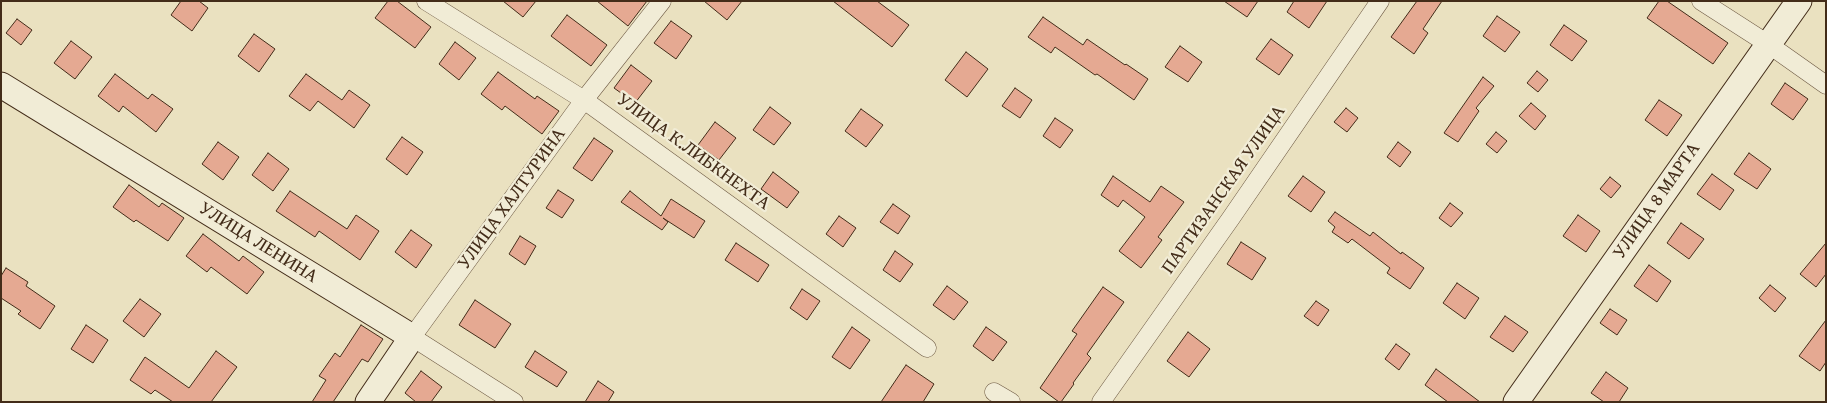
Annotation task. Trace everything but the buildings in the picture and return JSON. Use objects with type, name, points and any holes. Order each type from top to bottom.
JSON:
[{"type":"main road","name":"УЛИЦА 8 МАРТА","points":[[1516,402],[1799,1]]},
{"type":"main road","name":"УЛИЦА ЛЕНИНА","points":[[1,85],[412,337]]},
{"type":"main road","name":"УЛИЦА ХАЛТУРИНА","points":[[368,402],[412,337]]},
{"type":"street","name":"УЛИЦА К.ЛИБКНЕХТА","points":[[426,1],[584,100],[927,348]]},
{"type":"street","name":"УЛИЦА ХАЛТУРИНА","points":[[412,337],[584,100],[662,1]]},
{"type":"street","name":"ПАРТИЗАНСКАЯ УЛИЦА","points":[[1101,402],[1231,218],[1380,1]]},
{"type":"street","points":[[1701,1],[1768,44],[1826,85]]},
{"type":"street","name":"УЛИЦА ЛЕНИНА","points":[[412,337],[514,402]]},
{"type":"street","points":[[994,392],[1011,402]]}]
